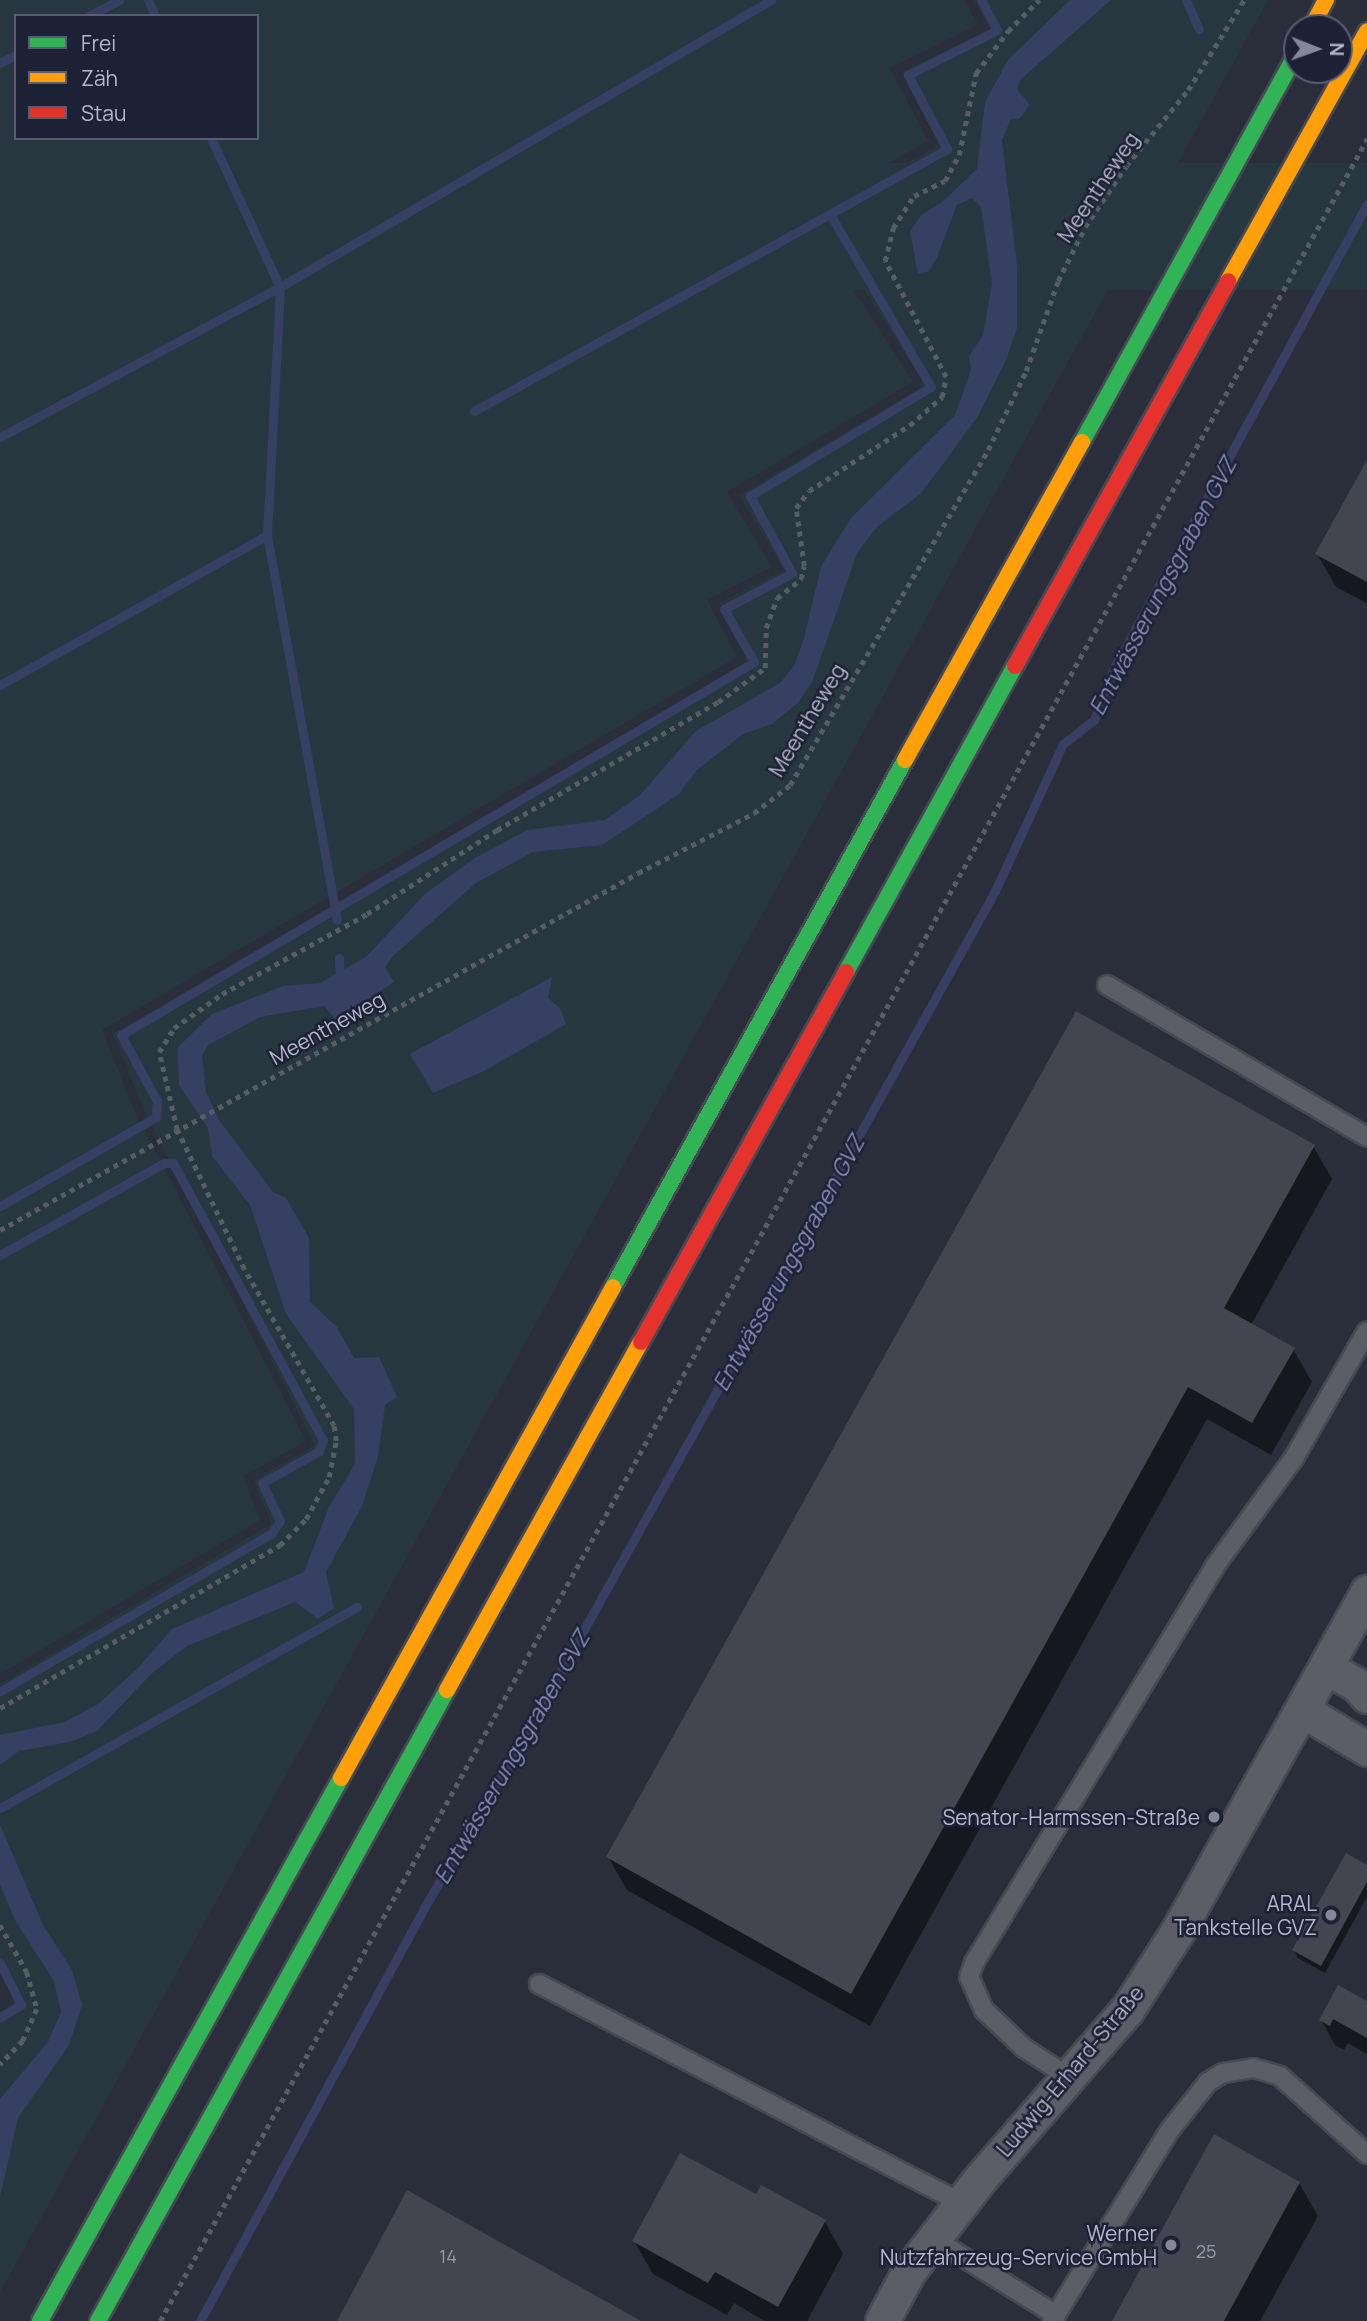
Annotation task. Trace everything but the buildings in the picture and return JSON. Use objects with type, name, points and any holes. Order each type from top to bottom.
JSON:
[{"type":"highway","points":[[98,2321],[1367,31]]},
{"type":"highway","points":[[40,2321],[1283,79]]},
{"type":"street","name":"Ludwig-Erhard-Straße","points":[[882,2321],[934,2238],[1134,2000],[1367,1592]]},
{"type":"street","points":[[1326,1667],[1357,1685],[1367,1696]]},
{"type":"street","points":[[1302,1710],[1367,1749]]},
{"type":"lane","points":[[1107,985],[1367,1137]]},
{"type":"lane","points":[[1069,2077],[1024,2048],[984,2010],[969,1977],[974,1963],[1215,1566],[1294,1458],[1367,1331]]},
{"type":"lane","points":[[539,1984],[962,2203]]},
{"type":"lane","points":[[934,2238],[1054,2318],[1170,2130],[1208,2082],[1223,2073],[1254,2068],[1280,2076],[1367,2154]]},
{"type":"path","points":[[0,1708],[280,1545],[306,1519],[329,1477],[336,1441],[334,1426],[244,1269],[177,1130],[159,1052],[174,1028],[222,994],[367,914],[497,830],[718,702],[765,668],[766,628],[773,608],[777,598],[801,579],[804,566],[796,508],[809,491],[910,425],[942,397],[946,377],[885,261],[893,228],[914,196],[945,181],[959,155],[976,73],[1008,31],[1039,0]]},
{"type":"path","name":"Meentheweg","points":[[0,1230],[638,873],[754,813],[790,785],[988,450],[1026,371],[1058,281],[1085,227],[1188,90],[1244,0]]},
{"type":"path","points":[[160,2321],[1367,139]]},
{"type":"path","points":[[0,1926],[27,1972],[37,2009],[23,2041],[0,2065]]},
{"type":"shaded area","points":[[0,0],[964,0],[978,25],[890,68],[928,141],[818,203],[814,228],[913,382],[727,492],[772,567],[707,600],[737,657],[102,1030],[135,1112],[306,1441],[243,1476],[260,1520],[0,1674]]},
{"type":"shaded area","points":[[974,0],[1268,0],[0,2292],[0,2012],[16,2002],[0,1974],[0,1684],[271,1524],[254,1480],[315,1445],[143,1108],[113,1034],[748,661],[719,603],[784,570],[739,495],[920,388],[922,380],[823,225],[826,208],[939,145],[901,72],[990,29]]},
{"type":"shaded area","points":[[0,163],[1367,163],[1367,290],[0,290]]},
{"type":"water","points":[[1070,0],[1111,0],[1020,80],[1017,89],[1030,105],[1020,118],[1011,119],[1002,140],[1017,266],[1017,328],[1006,360],[978,416],[941,467],[920,494],[876,528],[857,553],[813,680],[798,703],[772,724],[743,734],[697,770],[679,794],[602,845],[533,852],[476,883],[393,956],[385,967],[394,982],[336,1020],[324,1006],[260,1017],[208,1045],[202,1056],[206,1092],[219,1120],[273,1192],[286,1198],[309,1238],[310,1302],[337,1327],[354,1358],[379,1357],[397,1397],[385,1405],[378,1457],[362,1506],[326,1572],[334,1608],[318,1619],[295,1602],[187,1646],[151,1674],[97,1731],[70,1742],[19,1751],[0,1765],[0,1735],[65,1722],[98,1704],[138,1668],[172,1629],[304,1572],[329,1507],[355,1464],[354,1409],[286,1314],[250,1205],[212,1156],[208,1128],[179,1085],[177,1048],[212,1014],[283,986],[320,983],[366,957],[426,893],[475,858],[527,830],[605,820],[640,795],[696,731],[780,683],[794,666],[803,642],[821,567],[850,519],[955,415],[971,370],[969,356],[983,335],[992,284],[981,207],[972,198],[957,205],[937,257],[928,272],[918,274],[910,232],[921,215],[941,203],[977,169],[985,102],[1008,60]]},
{"type":"water","points":[[552,977],[548,998],[560,1008],[566,1024],[484,1071],[433,1093],[410,1054]]},
{"type":"water","points":[[0,1825],[44,1927],[72,1970],[82,2005],[69,2045],[18,2118],[0,2197],[0,2099],[48,2042],[61,2012],[54,1981],[15,1920],[0,1884]]},
{"type":"waterway","points":[[93,14],[119,0]]},
{"type":"waterway","points":[[148,0],[154,14]]},
{"type":"waterway","points":[[0,437],[280,287],[771,0]]},
{"type":"waterway","points":[[474,411],[947,149],[908,75],[997,30],[981,0]]},
{"type":"waterway","points":[[1186,0],[1199,29]]},
{"type":"waterway","points":[[0,63],[14,56]]},
{"type":"waterway","points":[[212,140],[280,287],[267,535],[337,920]]},
{"type":"waterway","name":"Entwässerungsgraben GVZ","points":[[200,2321],[424,1908],[513,1757],[995,891],[1063,744],[1094,720],[1114,668],[1367,204]]},
{"type":"waterway","points":[[0,1206],[156,1117],[157,1101],[121,1035],[754,662],[724,609],[792,573],[750,496],[931,387],[830,214]]},
{"type":"waterway","points":[[0,685],[267,535]]},
{"type":"waterway","points":[[339,958],[340,984]]},
{"type":"waterway","points":[[0,1255],[164,1163],[173,1163],[323,1440],[319,1451],[262,1483],[280,1521],[272,1533],[0,1691]]},
{"type":"waterway","points":[[0,1808],[357,1607]]},
{"type":"waterway","points":[[0,1963],[21,2005],[0,2017]]},
{"type":"traffic: fast","points":[[1082,442],[1283,78]]},
{"type":"traffic: fast","points":[[846,972],[1015,666]]},
{"type":"traffic: fast","points":[[613,1287],[905,760]]},
{"type":"traffic: fast","points":[[98,2321],[447,1690]]},
{"type":"traffic: fast","points":[[40,2321],[341,1778]]},
{"type":"traffic: slow","points":[[1318,14],[1326,0]]},
{"type":"traffic: slow","points":[[1228,281],[1367,31]]},
{"type":"traffic: slow","points":[[905,760],[1082,442]]},
{"type":"traffic: slow","points":[[341,1778],[613,1287]]},
{"type":"traffic: slow","points":[[447,1690],[641,1342]]},
{"type":"traffic: jam","points":[[1015,666],[1228,281]]},
{"type":"traffic: jam","points":[[641,1342],[846,972]]},
{"type":"place","name":"Senator-Harmssen-Straße","points":[[1214,1817]]},
{"type":"place","name":"ARAL Tankstelle GVZ","points":[[1331,1915]]},
{"type":"place","name":"Werner Nutzfahrzeug-Service GmbH","points":[[1171,2245]]}]
